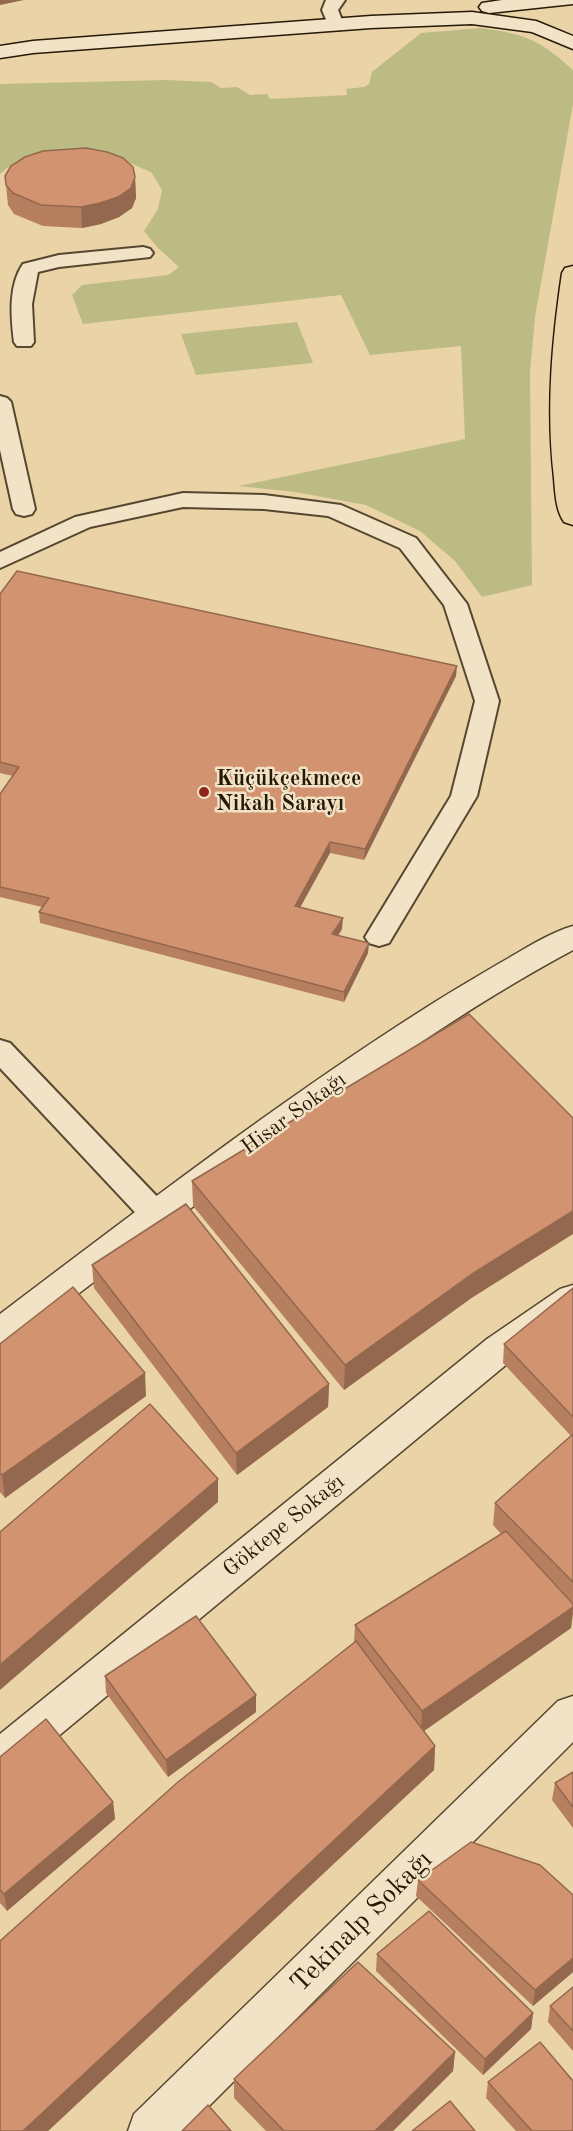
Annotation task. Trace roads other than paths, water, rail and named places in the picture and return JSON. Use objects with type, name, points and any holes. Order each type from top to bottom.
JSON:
[{"type":"main road","points":[[573,273],[565,328],[563,375],[564,450],[573,516]]},
{"type":"street","points":[[371,22],[418,12],[566,0]]},
{"type":"street","points":[[0,52],[33,47],[371,22],[472,18],[536,27],[573,43]]},
{"type":"street","name":"Hisar Sokağı","points":[[0,1334],[156,1215],[370,1059],[532,958],[573,937]]},
{"type":"street","name":"Göktepe Sokağı","points":[[0,1759],[500,1349],[573,1299]]},
{"type":"street","name":"Tekinalp Sokağı","points":[[151,2131],[573,1714]]},
{"type":"lane","points":[[336,25],[330,10],[332,3],[337,0]]},
{"type":"lane","points":[[24,342],[22,320],[24,281],[30,268],[59,261],[143,253]]},
{"type":"lane","points":[[0,402],[24,509]]},
{"type":"lane","points":[[0,561],[83,522],[183,500],[264,502],[333,510],[408,543],[455,604],[487,701],[464,796],[379,937]]},
{"type":"lane","points":[[0,1050],[156,1215]]},
{"type":"place","name":"Küçükçekmece Nikah Sarayı","points":[[204,792]]}]
